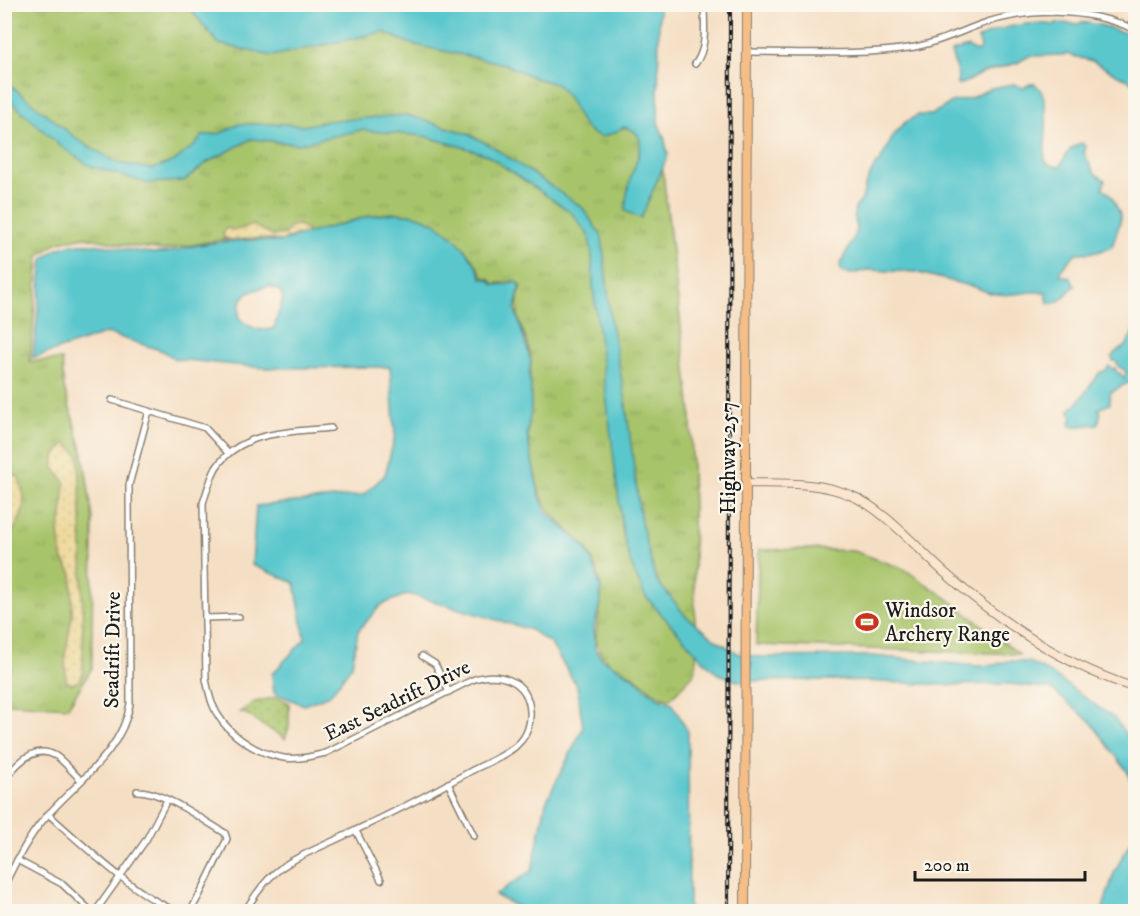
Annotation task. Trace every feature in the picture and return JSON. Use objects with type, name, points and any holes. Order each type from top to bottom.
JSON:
[{"type":"main road","name":"Highway 257","points":[[745,912],[747,4]]},
{"type":"street","points":[[695,64],[704,46],[704,4]]},
{"type":"street","points":[[747,52],[860,52],[918,46],[1000,18],[1056,12],[1099,17],[1136,30]]},
{"type":"street","points":[[112,400],[205,428],[228,453],[247,441],[269,435],[331,428]]},
{"type":"street","name":"Seadrift Drive","points":[[4,885],[17,860],[48,814],[112,748],[128,718],[130,704],[129,484],[149,411]]},
{"type":"street","name":"East Seadrift Drive","points":[[228,453],[213,474],[203,503],[206,680],[213,704],[233,733],[266,754],[285,758],[304,758],[326,753],[486,675],[501,676],[514,683],[525,693],[530,705],[530,719],[526,735],[517,746],[356,831],[289,863],[265,880],[244,912]]},
{"type":"street","points":[[746,483],[818,486],[839,490],[860,499],[879,513],[976,601],[1009,626],[1061,657],[1106,678],[1136,688]]},
{"type":"street","points":[[205,618],[239,616]]},
{"type":"street","points":[[422,656],[435,664],[449,692]]},
{"type":"street","points":[[4,781],[14,766],[25,756],[44,753],[55,756],[81,780]]},
{"type":"street","points":[[448,783],[474,836]]},
{"type":"street","points":[[137,791],[145,790],[168,800],[225,833],[227,839],[190,911]]},
{"type":"street","points":[[17,860],[62,884],[94,912],[146,840],[168,800]]},
{"type":"street","points":[[48,814],[143,892],[179,912]]},
{"type":"street","points":[[356,831],[381,880]]},
{"type":"green space","points":[[5,5],[200,5],[383,21],[576,76],[659,139],[691,412],[696,666],[693,675],[670,699],[659,695],[632,675],[611,664],[600,652],[596,632],[601,591],[594,563],[580,541],[551,513],[539,490],[528,438],[531,362],[518,317],[517,308],[521,285],[515,281],[494,284],[490,279],[483,277],[471,258],[440,228],[425,219],[409,214],[394,213],[362,218],[285,242],[254,239],[220,240],[164,250],[85,237],[58,242],[39,256],[30,361],[62,360],[64,388],[83,453],[93,519],[92,668],[68,707],[10,703],[5,708]]},
{"type":"green space","name":"Windsor Archery Range","points":[[759,550],[854,551],[904,569],[948,599],[1019,654],[756,645]]},
{"type":"green space","points":[[277,697],[289,703],[289,727],[285,739],[240,712],[255,702]]},
{"type":"sand","points":[[253,225],[273,236],[285,234],[290,226],[299,225],[307,230],[304,236],[297,234],[282,241],[259,238],[233,240],[224,238],[226,228],[236,230]]},
{"type":"sand","points":[[66,443],[79,456],[82,548],[83,673],[79,681],[72,684],[66,682],[65,655],[72,616],[72,574],[62,558],[59,531],[65,482],[53,467],[56,454]]},
{"type":"sand","points":[[15,475],[19,477],[24,506],[5,544],[5,482]]},
{"type":"water","points":[[181,5],[659,5],[658,122],[668,155],[641,218],[625,211],[629,182],[639,152],[640,139],[637,134],[623,127],[602,137],[593,134],[583,125],[567,96],[556,84],[534,78],[505,64],[411,44],[383,32],[272,56],[219,44],[190,9]]},
{"type":"water","points":[[1081,22],[1100,25],[1135,36],[1135,84],[1092,61],[1066,54],[1029,56],[1017,63],[982,73],[957,85],[958,76],[951,52],[968,47],[979,51],[981,46],[978,39],[1005,28],[1025,24],[1054,25]]},
{"type":"water","points":[[5,81],[81,142],[118,163],[153,169],[174,161],[196,144],[202,136],[221,133],[239,124],[303,126],[327,121],[407,115],[469,134],[493,147],[583,208],[602,237],[611,323],[625,397],[641,522],[656,580],[686,616],[716,640],[739,654],[760,657],[872,656],[977,666],[1008,661],[1029,662],[1050,673],[1114,718],[1135,747],[1135,792],[1127,771],[1091,722],[1051,689],[1010,684],[948,685],[839,680],[737,681],[717,673],[703,660],[645,596],[631,564],[623,534],[593,287],[589,236],[572,213],[487,155],[423,136],[361,130],[298,144],[251,139],[208,162],[184,181],[146,183],[90,166],[60,146],[5,96]]},
{"type":"water","points":[[1014,84],[1023,88],[1035,84],[1041,91],[1046,109],[1045,161],[1050,165],[1060,167],[1068,152],[1074,147],[1082,143],[1086,147],[1084,153],[1094,173],[1105,180],[1103,188],[1111,195],[1120,214],[1120,223],[1112,247],[1098,252],[1076,253],[1061,270],[1060,275],[1070,277],[1075,286],[1059,301],[1052,303],[1048,303],[1046,292],[995,294],[915,272],[867,270],[852,274],[841,272],[840,264],[857,229],[855,208],[862,200],[865,186],[875,165],[879,163],[894,135],[904,123],[918,115],[931,115],[952,102],[971,98],[991,88]]},
{"type":"water","points":[[396,213],[426,219],[446,231],[464,248],[482,278],[494,285],[510,284],[515,281],[520,285],[515,309],[531,361],[529,376],[531,410],[527,435],[539,494],[547,513],[582,544],[592,560],[601,590],[594,627],[595,649],[602,659],[635,678],[659,698],[672,703],[688,732],[689,911],[525,911],[495,895],[532,870],[546,802],[583,728],[577,686],[551,644],[531,630],[408,594],[381,605],[358,631],[352,665],[330,695],[304,705],[274,693],[272,674],[305,639],[295,583],[252,565],[256,506],[363,495],[385,475],[395,436],[390,367],[266,368],[175,359],[163,351],[107,333],[33,358],[43,260],[55,250],[69,245],[84,244],[162,253],[218,242],[283,241],[370,216]],"holes":[[[269,286],[280,291],[283,298],[274,328],[264,330],[255,328],[239,318],[242,299],[250,292]]]},
{"type":"water","points":[[1135,327],[1135,381],[1110,393],[1110,404],[1098,409],[1101,412],[1098,424],[1071,427],[1070,422],[1073,417],[1069,411],[1077,404],[1100,372],[1105,371],[1109,366],[1112,369],[1115,368],[1124,379],[1126,371],[1119,367],[1112,358],[1114,353],[1126,346]]},
{"type":"water","points":[[1135,832],[1135,911],[1102,911],[1114,873]]},
{"type":"railway","points":[[728,912],[730,4]]},
{"type":"place","name":"Windsor Archery Range","points":[[867,622]]}]
